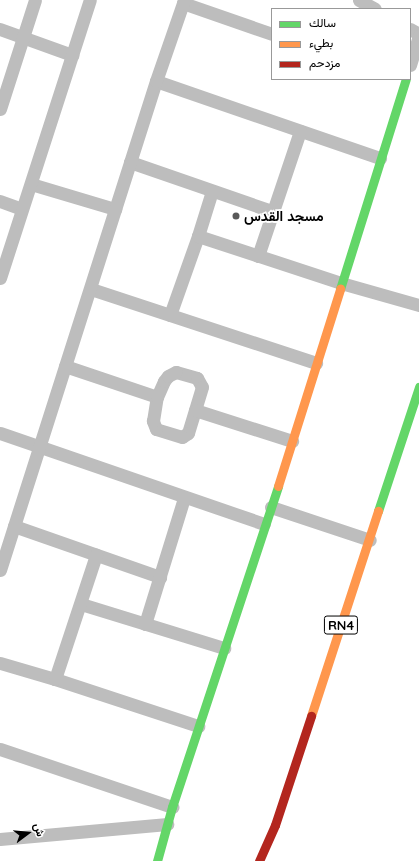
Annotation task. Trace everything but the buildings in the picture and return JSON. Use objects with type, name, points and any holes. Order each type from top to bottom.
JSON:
[{"type":"street","points":[[0,109],[35,0]]},
{"type":"street","points":[[0,278],[90,0]]},
{"type":"street","points":[[358,0],[373,8]]},
{"type":"street","points":[[0,570],[156,81],[183,1],[271,34]]},
{"type":"street","points":[[0,30],[72,55]]},
{"type":"street","points":[[411,63],[419,35]]},
{"type":"street","points":[[158,861],[172,807],[292,441],[403,80]]},
{"type":"street","points":[[156,81],[380,158]]},
{"type":"street","points":[[258,256],[300,131]]},
{"type":"street","points":[[130,162],[274,212]]},
{"type":"street","points":[[31,184],[115,209]]},
{"type":"street","points":[[170,315],[212,191]]},
{"type":"street","points":[[0,201],[22,209]]},
{"type":"street","points":[[198,236],[341,283],[419,305]]},
{"type":"street","points":[[91,288],[316,363]]},
{"type":"street","points":[[65,366],[157,397]]},
{"type":"street","points":[[178,372],[191,376],[199,381],[202,387],[195,410],[186,436],[180,437],[159,431],[154,426],[153,422],[157,397],[164,381],[171,373],[178,372]]},
{"type":"street","name":"RN4","points":[[259,861],[275,825],[419,388]]},
{"type":"street","points":[[195,410],[292,441]]},
{"type":"street","points":[[0,433],[184,498],[264,524]]},
{"type":"street","points":[[145,624],[184,498]]},
{"type":"street","points":[[271,507],[370,540]]},
{"type":"street","points":[[14,526],[160,576]]},
{"type":"street","points":[[55,679],[96,555]]},
{"type":"street","points":[[81,604],[224,648]]},
{"type":"street","points":[[0,663],[55,679],[198,726]]},
{"type":"street","points":[[0,749],[172,807]]},
{"type":"street","points":[[0,839],[167,824]]},
{"type":"traffic: fast","points":[[340,289],[406,80]]},
{"type":"traffic: fast","points":[[378,511],[419,387]]},
{"type":"traffic: fast","points":[[157,861],[172,807],[278,486]]},
{"type":"traffic: slow","points":[[278,486],[340,289]]},
{"type":"traffic: slow","points":[[311,716],[378,511]]},
{"type":"traffic: jam","points":[[259,861],[275,825],[311,716]]},
{"type":"place","name":"مسجد القدس","points":[[236,216]]}]
